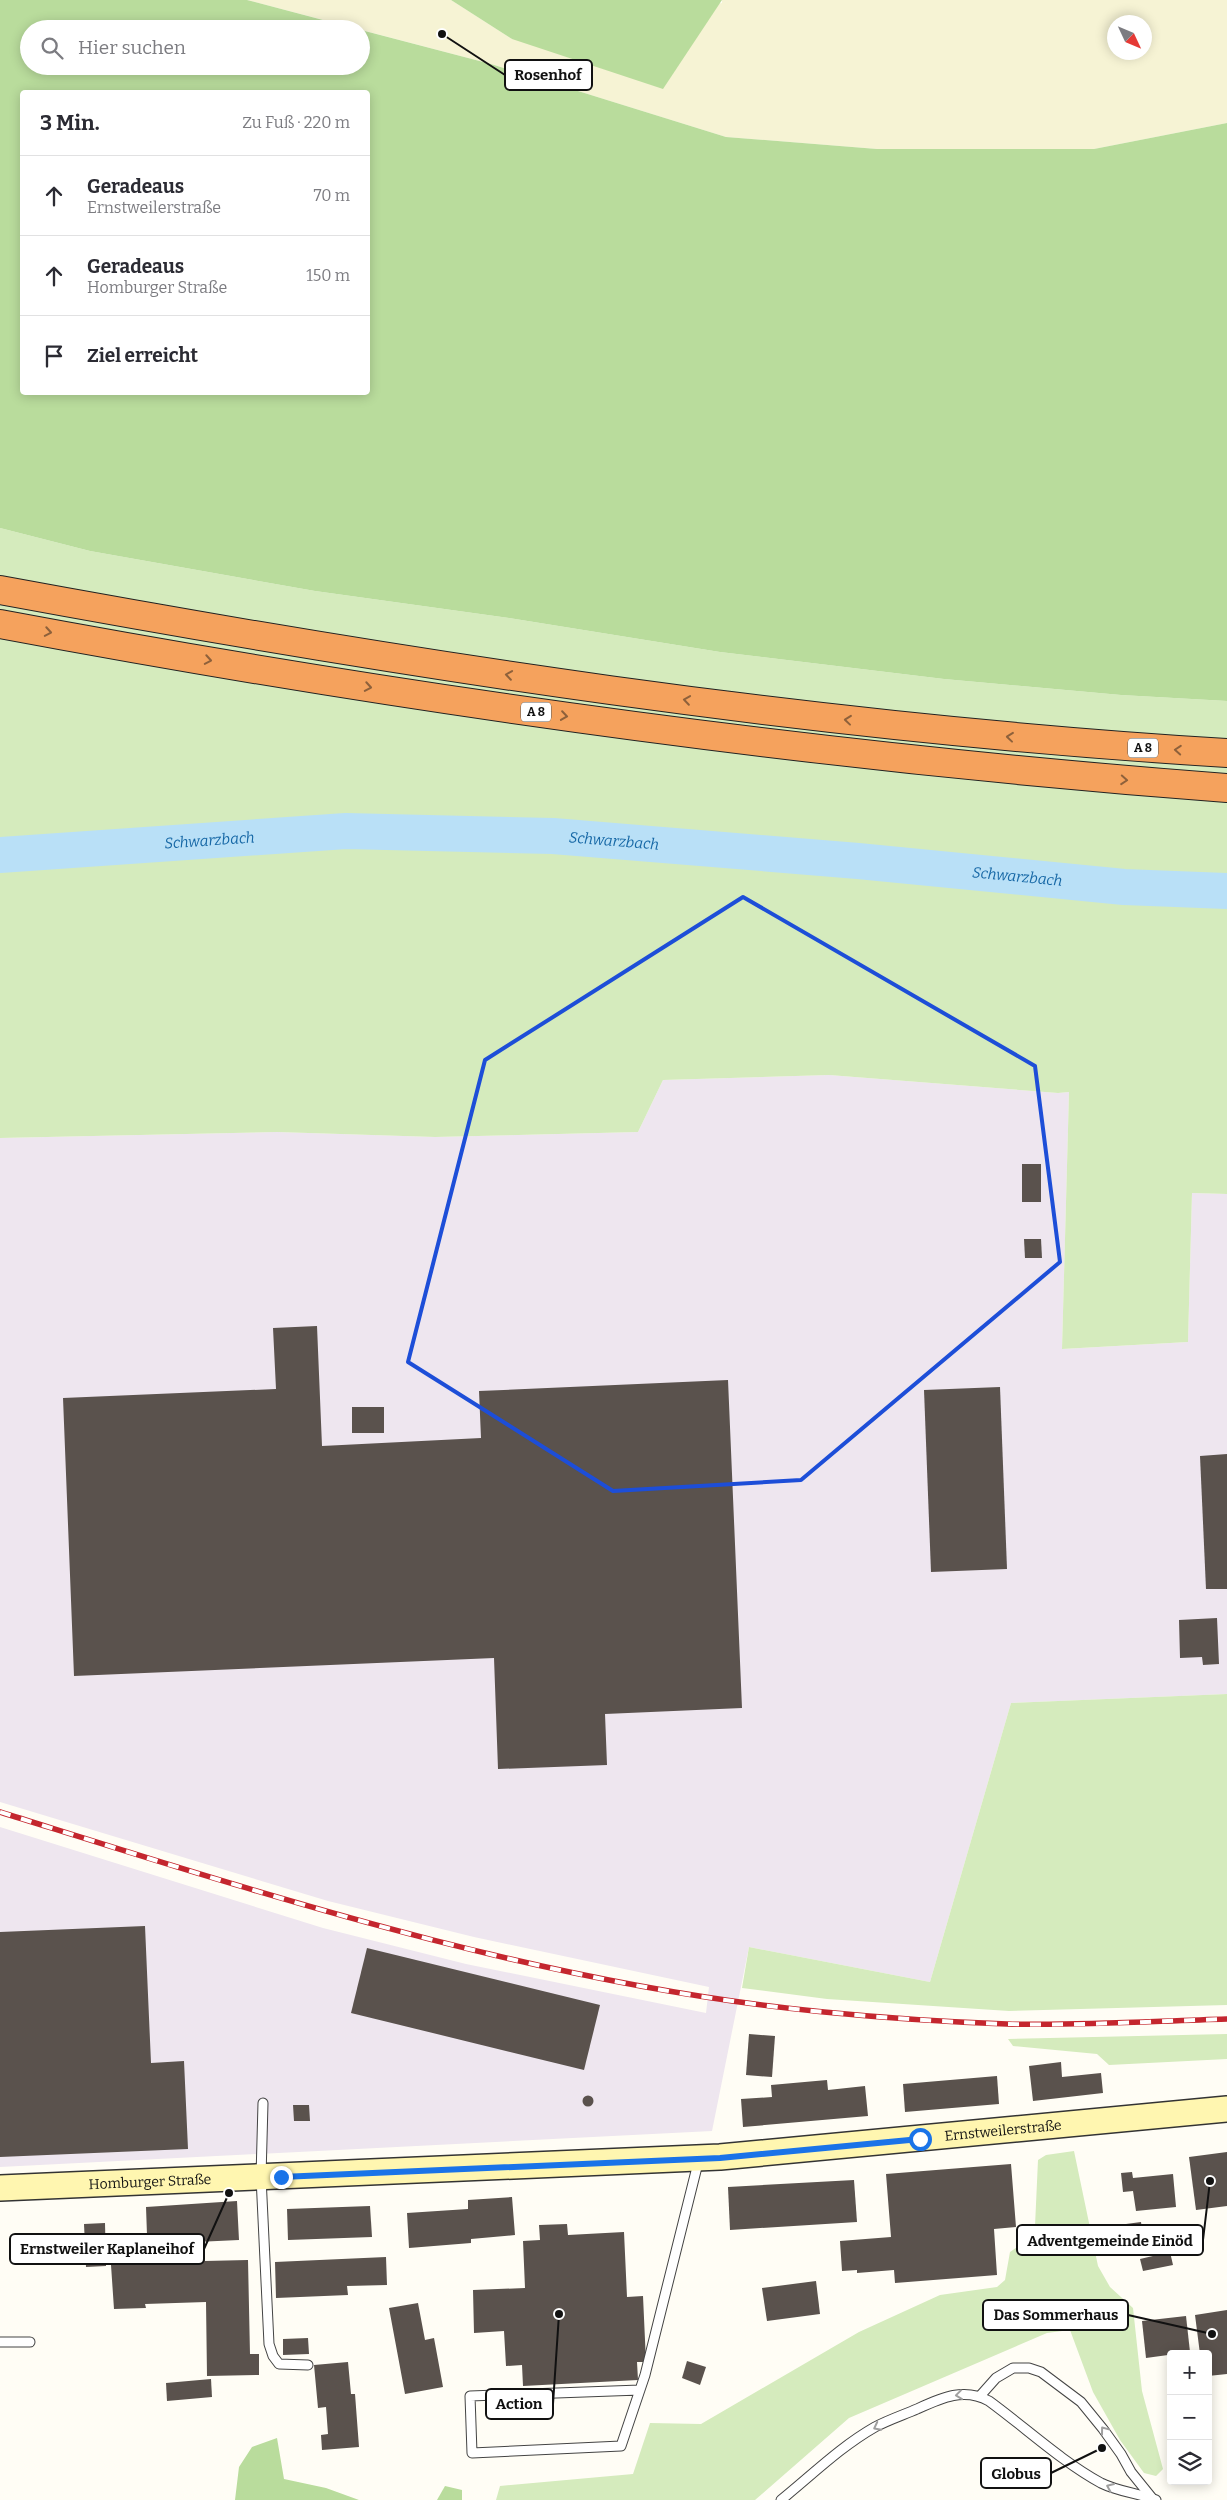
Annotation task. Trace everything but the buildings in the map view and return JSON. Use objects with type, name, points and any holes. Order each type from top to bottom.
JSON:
[{"type":"highway","name":"A 8","points":[[0,590],[417,662],[768,712],[1082,744],[1227,753]]},
{"type":"highway","name":"A 8","points":[[0,624],[426,698],[765,744],[1076,776],[1227,788]]},
{"type":"main road","name":"Ernstweilerstraße","points":[[710,2158],[1227,2109]]},
{"type":"main road","name":"Homburger Straße","points":[[0,2188],[710,2158]]},
{"type":"lane","points":[[263,2103],[261,2178],[270,2344],[273,2356],[279,2364],[308,2365]]},
{"type":"lane","points":[[640,2390],[470,2396],[472,2453],[621,2446],[640,2390],[710,2158]]},
{"type":"lane","points":[[0,2342],[30,2342]]},
{"type":"lane","points":[[980,2396],[996,2378],[1014,2368],[1029,2368],[1041,2372],[1081,2402],[1122,2454],[1131,2472],[1154,2499]]},
{"type":"lane","points":[[782,2500],[830,2458],[876,2427],[952,2395],[967,2394],[980,2396],[1084,2473],[1115,2489],[1154,2499]]},
{"type":"highlighted area","points":[[743,897],[1035,1066],[1060,1262],[801,1480],[613,1491],[408,1362],[485,1060]]},
{"type":"shaded area","points":[[247,0],[451,0],[512,39],[722,3],[722,0],[1227,0],[1227,123],[1094,149],[877,149],[726,137],[491,64],[370,32],[370,20],[323,20]]},
{"type":"shaded area","points":[[829,1075],[1058,1093],[1069,1092],[1062,1349],[1188,1342],[1192,1193],[1227,1194],[1227,1694],[1011,1703],[930,1982],[749,1947],[712,2131],[0,2167],[0,1827],[323,1928],[466,1964],[706,2013],[709,1987],[474,1937],[328,1901],[0,1802],[0,1138],[277,1132],[435,1137],[638,1132],[663,1080]]},
{"type":"green space","points":[[0,0],[247,0],[323,20],[20,20],[20,75],[370,75],[370,32],[491,64],[726,137],[877,149],[1094,149],[1227,123],[1227,701],[1121,695],[944,679],[720,652],[509,618],[315,591],[90,551],[0,528]]},
{"type":"green space","points":[[451,0],[722,0],[663,89],[512,39]]},
{"type":"green space","points":[[0,528],[90,551],[315,591],[509,618],[720,652],[944,679],[1121,695],[1227,701],[1227,1194],[1192,1193],[1188,1342],[1062,1349],[1069,1092],[1058,1093],[829,1075],[663,1080],[638,1132],[435,1137],[277,1132],[0,1138]]},
{"type":"green space","points":[[1227,1694],[1227,2005],[1009,2011],[827,1999],[742,1988],[749,1947],[930,1982],[1011,1703]]},
{"type":"green space","points":[[1227,2034],[1227,2059],[1109,2065],[1097,2054],[1013,2046],[1008,2039]]},
{"type":"green space","points":[[1074,2151],[1098,2266],[1110,2287],[1133,2308],[1142,2391],[1163,2469],[1156,2476],[1144,2473],[1120,2440],[1093,2392],[1070,2330],[1047,2333],[849,2418],[755,2500],[496,2500],[500,2486],[633,2474],[650,2423],[701,2424],[859,2332],[940,2295],[997,2287],[1005,2280],[1010,2252],[1029,2239],[1035,2226],[1038,2160],[1046,2155]]},
{"type":"green space","points":[[277,2438],[284,2479],[326,2488],[359,2500],[235,2500],[239,2467],[252,2447]]},
{"type":"green space","points":[[445,2486],[462,2490],[462,2500],[437,2500]]},
{"type":"waterway","name":"Schwarzbach","points":[[0,855],[346,831],[553,836],[858,861],[1124,887],[1227,891]]},
{"type":"railway","points":[[0,1812],[203,1875],[408,1933],[511,1959],[614,1981],[719,1999],[824,2012],[916,2020],[984,2023],[1062,2024],[1227,2019]]},
{"type":"place","name":"Rosenhof","points":[[442,34]]},
{"type":"place","name":"Adventgemeinde Einöd","points":[[1210,2181]]},
{"type":"place","name":"Ernstweiler Kaplaneihof","points":[[229,2193]]},
{"type":"place","name":"Action","points":[[559,2314]]},
{"type":"place","name":"Das Sommerhaus","points":[[1212,2334]]},
{"type":"place","name":"Globus","points":[[1102,2448]]},
{"type":"route","points":[[281,2177],[720,2158],[920,2139]]}]
